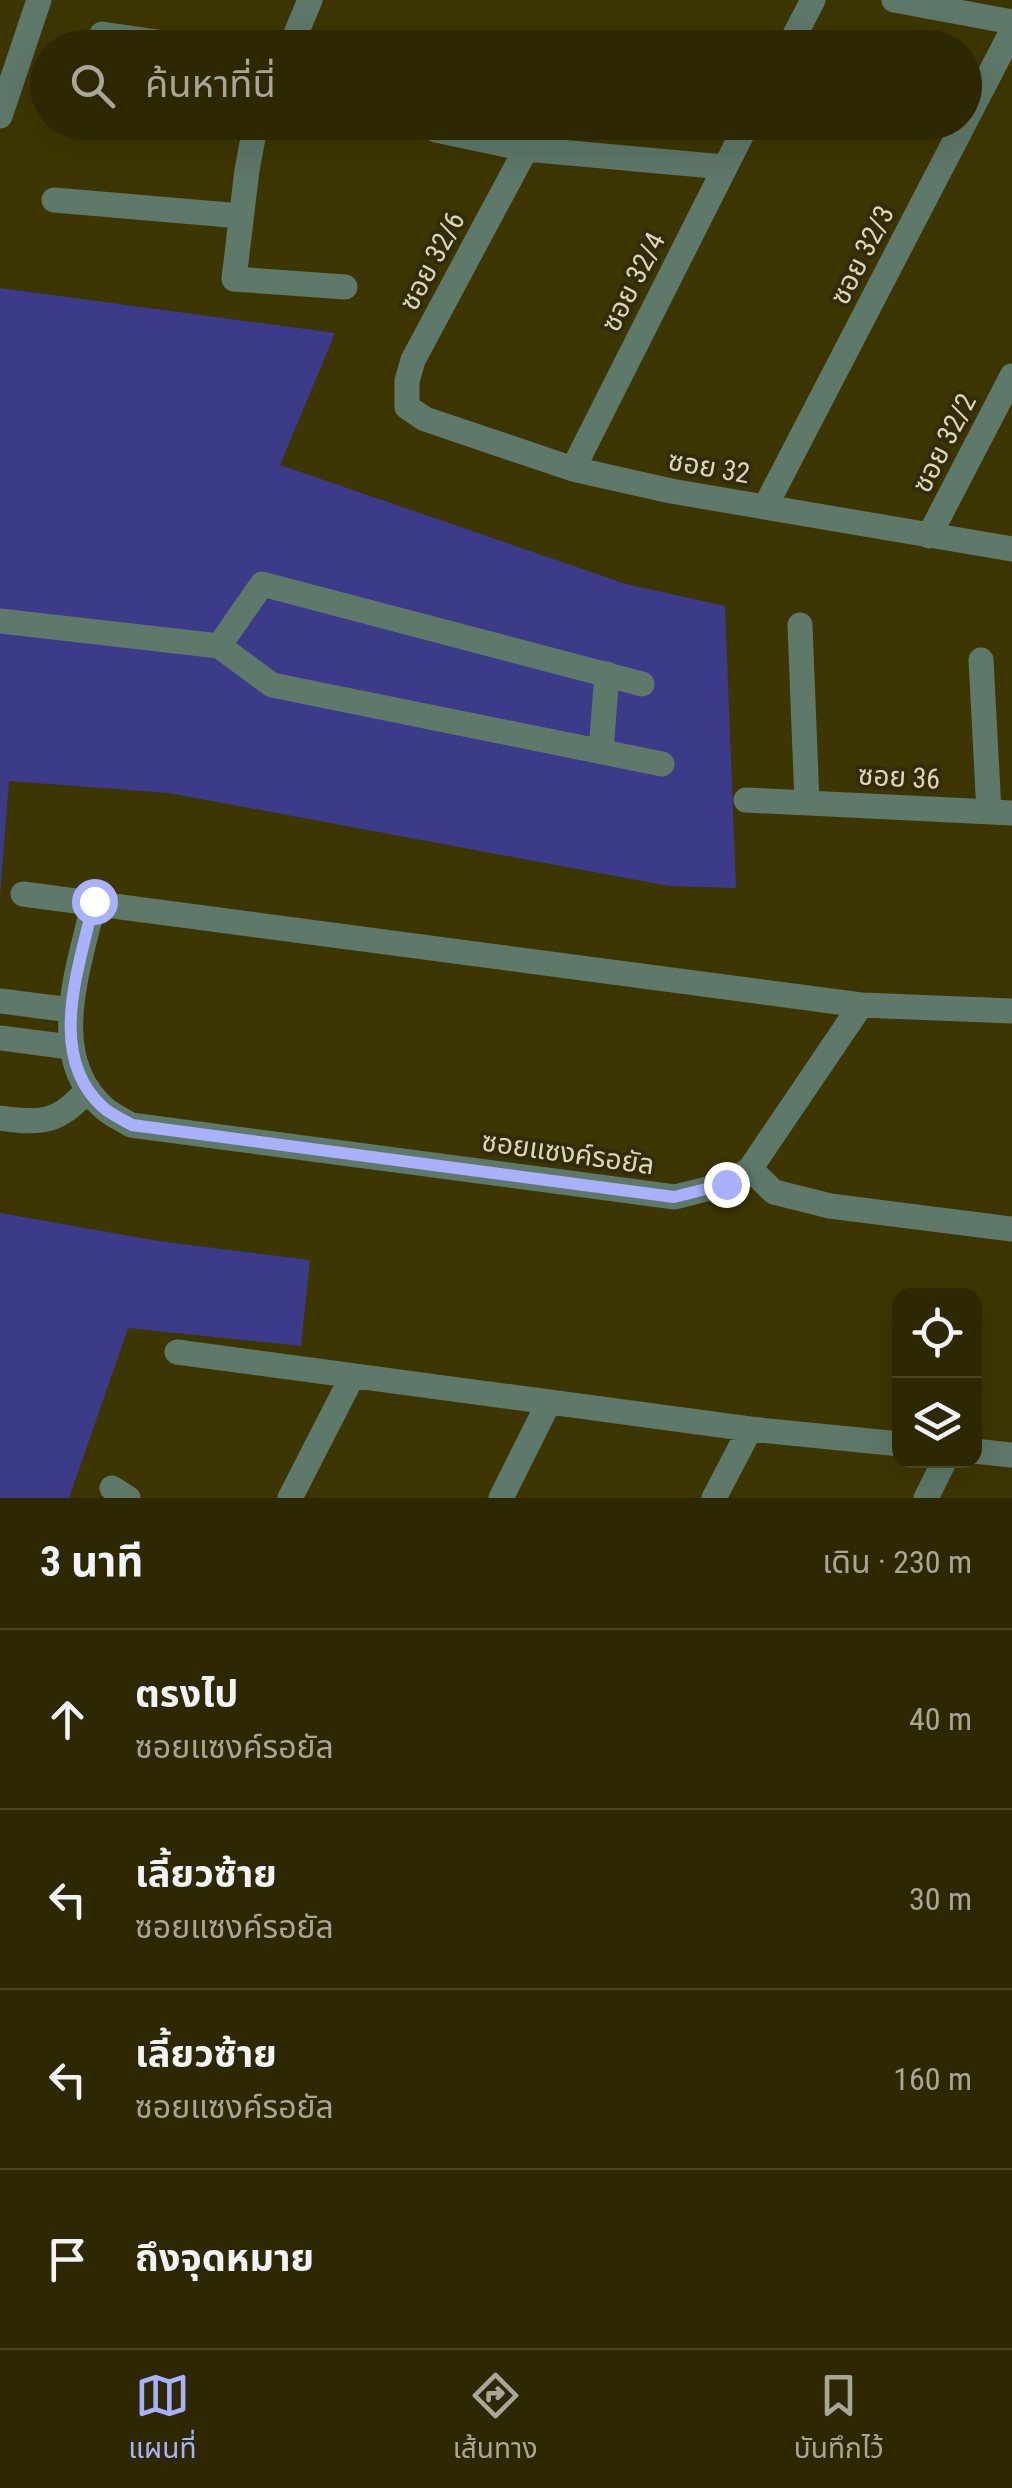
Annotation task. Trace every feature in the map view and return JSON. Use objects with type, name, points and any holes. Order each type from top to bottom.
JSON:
[{"type":"street","points":[[0,116],[39,0]]},
{"type":"street","points":[[298,30],[310,0]]},
{"type":"street","points":[[797,30],[813,0]]},
{"type":"street","points":[[894,0],[1012,22]]},
{"type":"street","name":"ซอย 32/3","points":[[982,90],[1012,32]]},
{"type":"street","points":[[253,140],[234,279],[345,287]]},
{"type":"street","points":[[483,140],[526,149],[724,167]]},
{"type":"street","name":"ซอย 32/4","points":[[573,469],[738,140]]},
{"type":"street","name":"ซอย 32/3","points":[[766,507],[956,140]]},
{"type":"street","name":"ซอย 32/6","points":[[407,406],[407,381],[413,360],[526,149]]},
{"type":"street","points":[[54,200],[241,216]]},
{"type":"street","name":"ซอย 32/2","points":[[930,536],[1012,376]]},
{"type":"street","name":"ซอย 32","points":[[407,406],[425,419],[573,469],[671,492],[1012,550]]},
{"type":"street","points":[[218,646],[262,584],[642,684]]},
{"type":"street","points":[[0,621],[218,646],[272,685],[662,764]]},
{"type":"street","points":[[800,626],[807,803]]},
{"type":"street","name":"ซอย 36","points":[[746,800],[1001,812],[981,660]]},
{"type":"street","points":[[601,752],[608,674]]},
{"type":"street","points":[[23,894],[860,1005],[1011,1012]]},
{"type":"street","name":"ซอยแซงค์รอยัล","points":[[94,901],[71,1010],[70,1047],[88,1090],[105,1108],[132,1125],[674,1197],[726,1184],[750,1169]]},
{"type":"street","points":[[0,1001],[71,1010]]},
{"type":"street","points":[[860,1005],[750,1169],[774,1192],[830,1206],[1012,1230]]},
{"type":"street","points":[[0,1038],[70,1047]]},
{"type":"street","points":[[0,1118],[36,1124],[76,1104],[88,1090]]},
{"type":"street","points":[[177,1352],[750,1429],[892,1443]]},
{"type":"street","points":[[290,1498],[352,1377]]},
{"type":"street","points":[[501,1498],[549,1402]]},
{"type":"street","points":[[714,1498],[750,1429]]},
{"type":"street","points":[[982,1452],[1012,1455]]},
{"type":"street","points":[[926,1498],[941,1468]]},
{"type":"shaded area","points":[[0,288],[335,333],[280,465],[626,584],[725,606],[736,888],[669,886],[169,793],[9,781],[0,896]]},
{"type":"shaded area","points":[[0,1213],[158,1241],[310,1260],[301,1346],[128,1328],[69,1498],[0,1498]]},
{"type":"route","points":[[94,901],[71,1010],[70,1047],[88,1090],[105,1108],[132,1125],[674,1197],[726,1184]]}]
